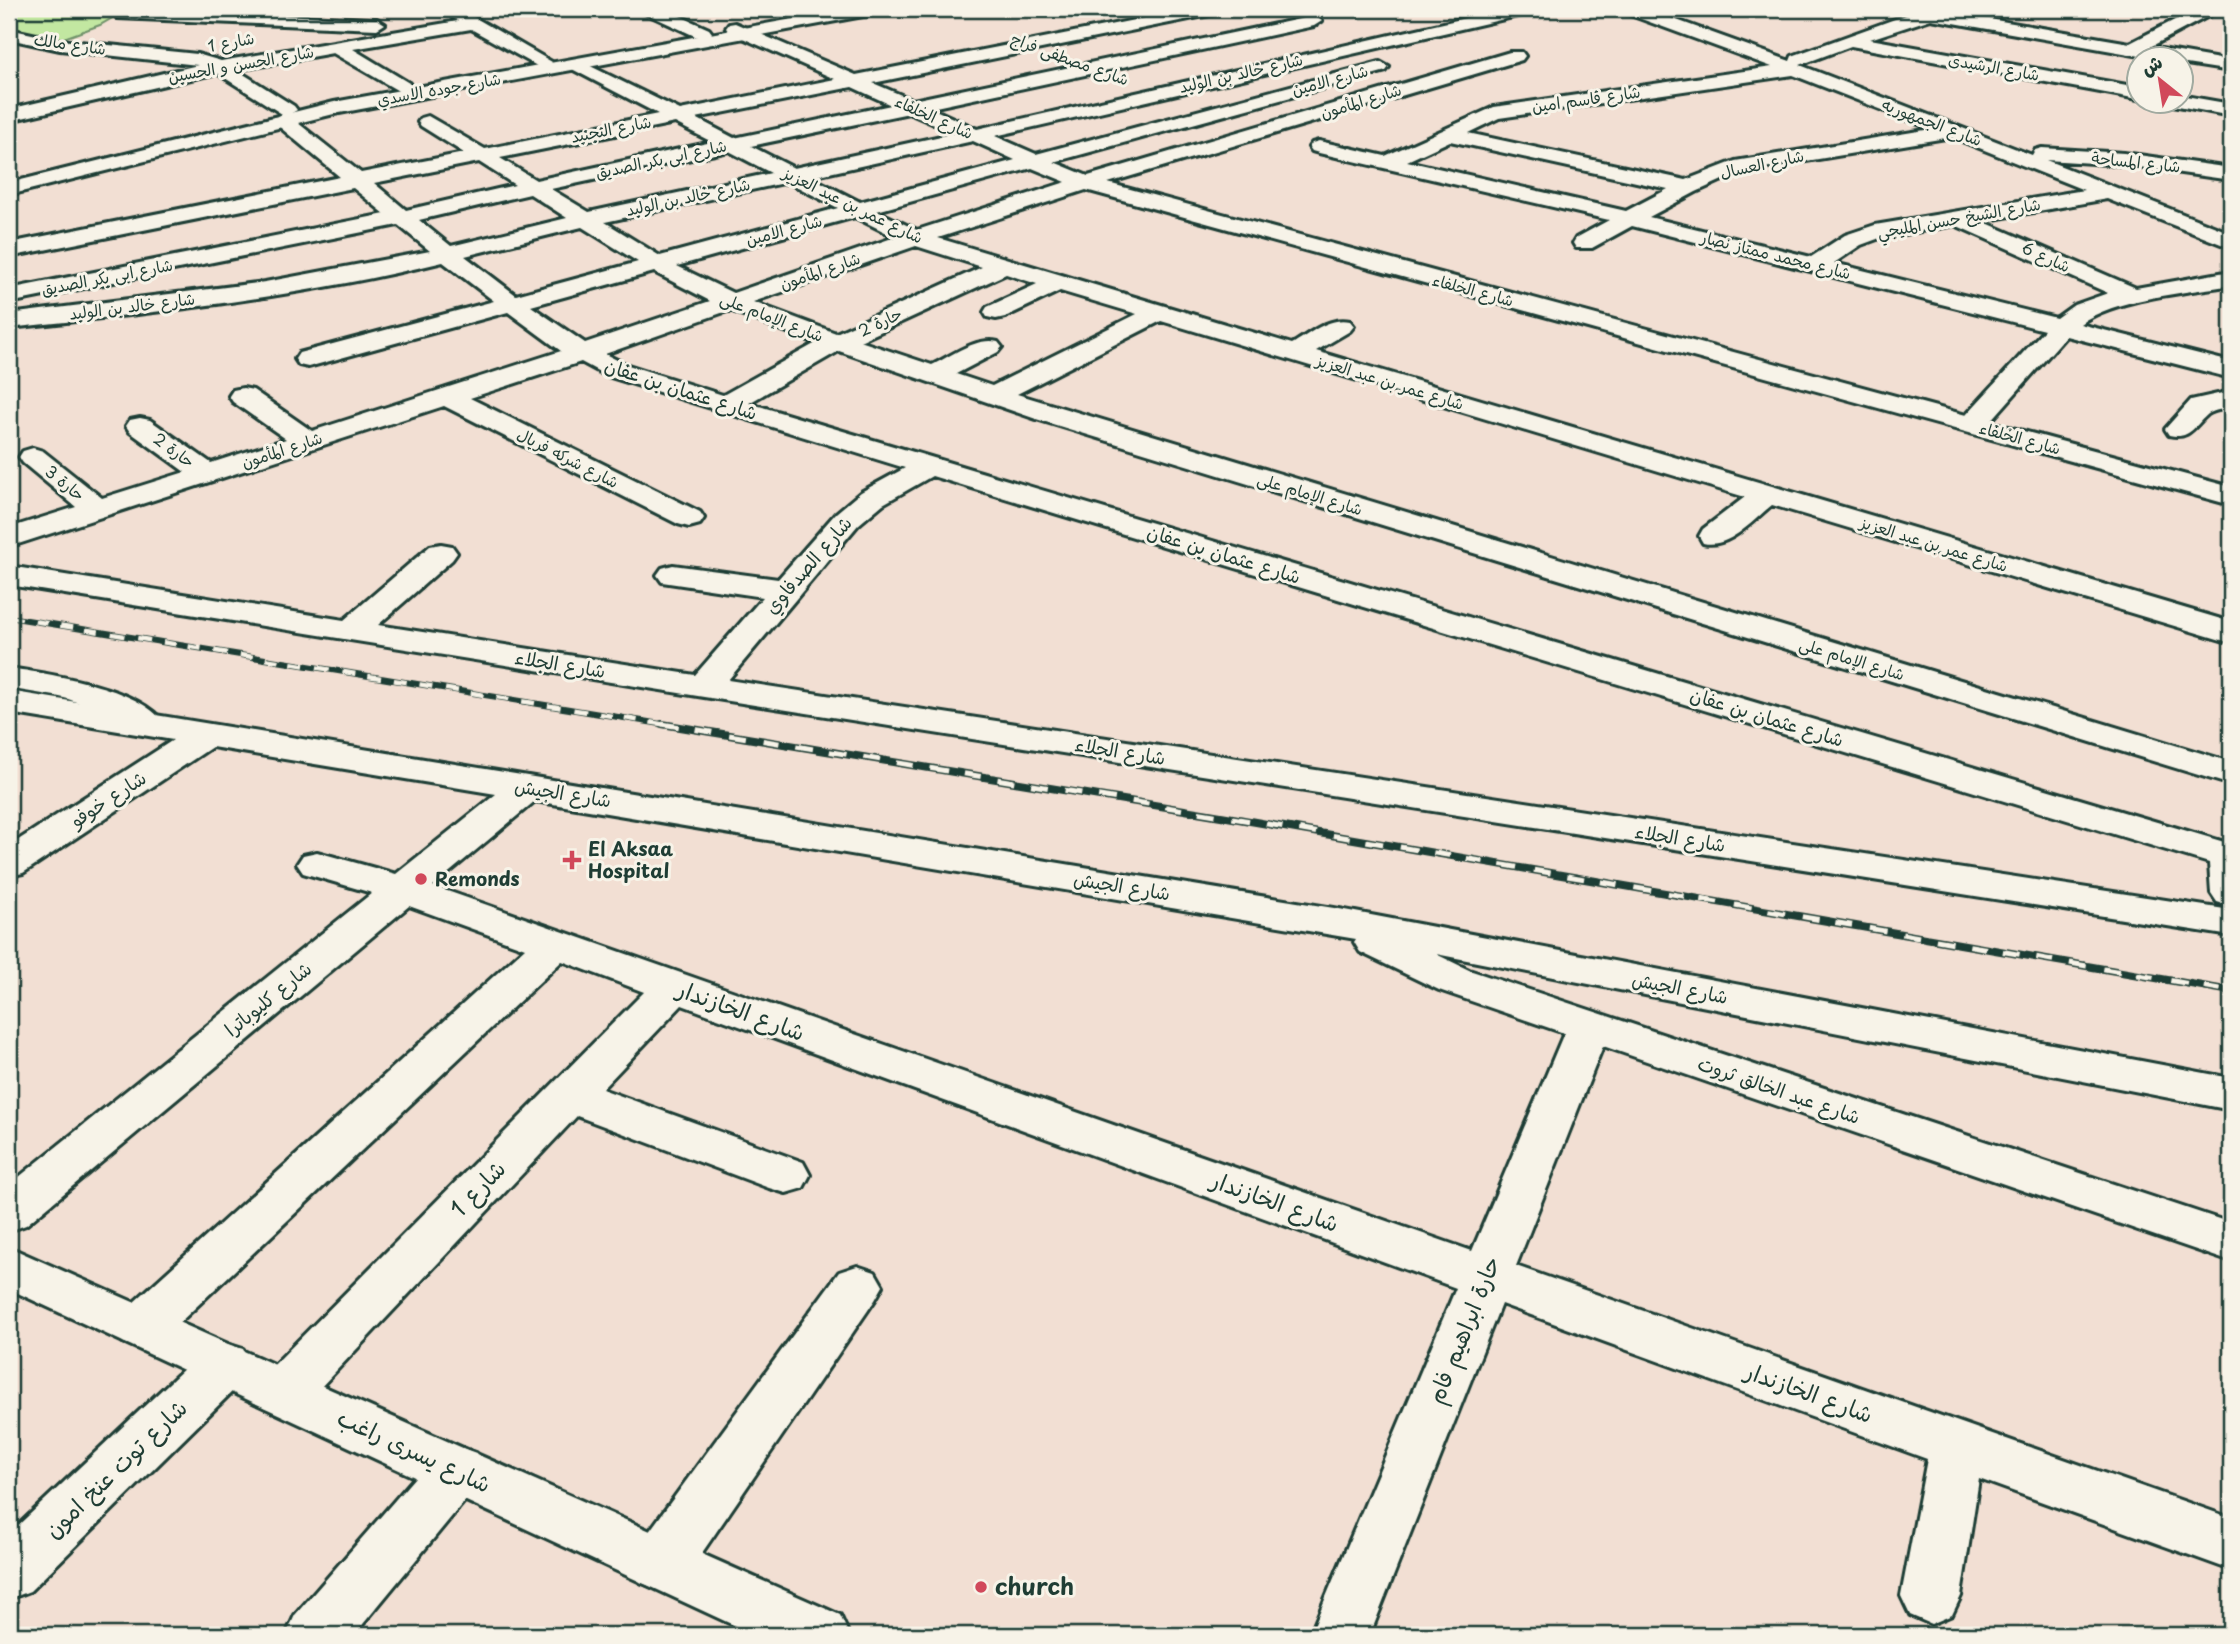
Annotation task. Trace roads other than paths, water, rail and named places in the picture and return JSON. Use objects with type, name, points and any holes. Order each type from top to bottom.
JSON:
[{"type":"street","points":[[237,18],[267,9]]},
{"type":"street","points":[[651,9],[703,33]]},
{"type":"street","name":"شارع جوده الاسدي","points":[[9,189],[285,115],[576,64],[844,10],[874,9]]},
{"type":"street","name":"شارع خالد بن الوليد","points":[[9,321],[306,283],[975,135],[1140,87],[1334,52],[1527,9]]},
{"type":"street","name":"شارع الجمهوريه","points":[[1630,9],[1796,64],[1955,130],[2031,155]]},
{"type":"street","name":"شارع الجمهوريه","points":[[1656,9],[2082,176],[2231,228]]},
{"type":"street","points":[[1888,9],[1920,15],[1936,14],[2124,46]]},
{"type":"street","points":[[2137,46],[2208,9]]},
{"type":"street","points":[[1209,10],[1427,82]]},
{"type":"street","name":"شارع التجنيد","points":[[9,250],[1209,10]]},
{"type":"street","points":[[19,55],[95,27],[127,11],[337,22],[452,18]]},
{"type":"street","name":"شارع قاسم امين","points":[[1387,163],[1477,119],[1505,111],[1796,64],[1850,40],[1920,15]]},
{"type":"street","name":"شارع الحسن و الحسين","points":[[9,115],[220,66],[335,47],[452,18],[475,23],[543,62]]},
{"type":"street","points":[[2016,28],[2038,18]]},
{"type":"street","name":"شارع ابى بكر الصديق","points":[[9,296],[403,216],[1314,21]]},
{"type":"street","name":"شارع 1","points":[[258,37],[337,22]]},
{"type":"street","name":"شارع جوده الاسدي","points":[[9,180],[402,88],[703,33],[740,30]]},
{"type":"street","name":"شارع الخلفاء","points":[[740,30],[1086,183],[2231,496]]},
{"type":"street","name":"شارع مصطفى فراج","points":[[993,32],[1096,68],[1198,116]]},
{"type":"street","name":"شارع مالك","points":[[9,34],[50,44],[197,59],[220,66],[285,115]]},
{"type":"street","name":"شارع الرشيدى","points":[[1850,40],[2124,90]]},
{"type":"street","name":"شارع 1","points":[[166,54],[219,44]]},
{"type":"street","points":[[335,47],[402,88]]},
{"type":"street","name":"شارع مالك","points":[[132,52],[160,79]]},
{"type":"street","name":"شارع المأمون","points":[[9,538],[582,354],[916,238],[1086,183],[1516,56]]},
{"type":"street","points":[[2194,59],[2231,66]]},
{"type":"street","name":"شارع عمر بن عبد العزيز","points":[[576,64],[916,238],[1002,267],[2231,633]]},
{"type":"street","name":"شارع الامين","points":[[309,359],[1380,67]]},
{"type":"street","points":[[2194,102],[2228,106]]},
{"type":"street","name":"شارع عثمان بن عفان","points":[[285,115],[357,180],[512,305],[582,354],[616,370],[931,465],[2230,869]]},
{"type":"street","name":"شارع الإمام على","points":[[428,122],[657,264],[729,302],[837,342],[993,396],[2231,774]]},
{"type":"street","points":[[1160,127],[1217,145]]},
{"type":"street","name":"شارع العسال","points":[[1584,243],[1723,171],[1749,164],[1955,130]]},
{"type":"street","points":[[1447,134],[1688,187]]},
{"type":"street","name":"شارع محمد ممتاز نصار","points":[[1319,147],[1628,218],[2231,370]]},
{"type":"street","name":"شارع المساحة","points":[[2031,155],[2124,159],[2207,170],[2227,164]]},
{"type":"street","name":"شارع الجمهوريه","points":[[2082,176],[2111,192],[2231,241]]},
{"type":"street","name":"شارع الشيخ حسن المليجي","points":[[1815,265],[1863,235],[2111,192]]},
{"type":"street","name":"شارع 6","points":[[1957,218],[2134,296]]},
{"type":"street","name":"حارة 2","points":[[726,405],[837,342],[1002,267]]},
{"type":"street","points":[[1972,425],[2061,327],[2083,310],[2134,296],[2231,278]]},
{"type":"street","points":[[996,312],[1057,283]]},
{"type":"street","points":[[993,396],[1158,313]]},
{"type":"street","points":[[1295,353],[1341,326]]},
{"type":"street","points":[[933,375],[989,347]]},
{"type":"street","points":[[243,396],[309,442]]},
{"type":"street","name":"شارع شركه فريال","points":[[447,397],[689,518]]},
{"type":"street","points":[[2179,429],[2201,406],[2231,399]]},
{"type":"street","name":"حارة 2","points":[[140,426],[207,474]]},
{"type":"street","name":"حارة 3","points":[[33,457],[97,509]]},
{"type":"street","name":"شارع الصدفاوي","points":[[704,687],[858,508],[931,465]]},
{"type":"street","points":[[1714,536],[1768,494]]},
{"type":"street","points":[[351,631],[441,554]]},
{"type":"street","points":[[673,575],[785,590]]},
{"type":"street","name":"شارع الجلاء","points":[[9,576],[704,687],[2231,923]]},
{"type":"street","points":[[9,678],[85,692],[126,710],[146,723]]},
{"type":"street","name":"شارع الجيش","points":[[9,702],[1334,921],[2231,1094]]},
{"type":"street","name":"شارع خوفو","points":[[9,863],[207,734]]},
{"type":"street","name":"شارع كليوباترا","points":[[9,1212],[528,787]]},
{"type":"street","name":"شارع الخازندار","points":[[317,864],[402,890],[555,944],[2231,1544]]},
{"type":"street","name":"شارع عبد الخالق ثروت","points":[[1334,921],[1454,980],[2231,1243]]},
{"type":"street","points":[[141,1327],[555,944]]},
{"type":"street","name":"شارع 1","points":[[283,1391],[674,987]]},
{"type":"street","name":"حارة ابراهيم فام","points":[[1340,1635],[1589,1026]]},
{"type":"street","points":[[569,1095],[786,1175]]},
{"type":"street","name":"شارع يسرى راغب","points":[[9,1267],[819,1635]]},
{"type":"street","points":[[661,1563],[857,1286]]},
{"type":"street","name":"شارع توت عنخ امون","points":[[9,1572],[224,1365]]},
{"type":"street","points":[[1931,1596],[1957,1446]]},
{"type":"street","points":[[316,1635],[456,1470]]},
{"type":"railway","points":[[9,617],[673,726]]},
{"type":"railway","points":[[662,724],[1227,817],[2231,991]]},
{"type":"place","name":"El Aksaa Hospital","points":[[572,860]]},
{"type":"place","name":"Remonds","points":[[421,879]]},
{"type":"place","name":"church","points":[[981,1587]]}]
